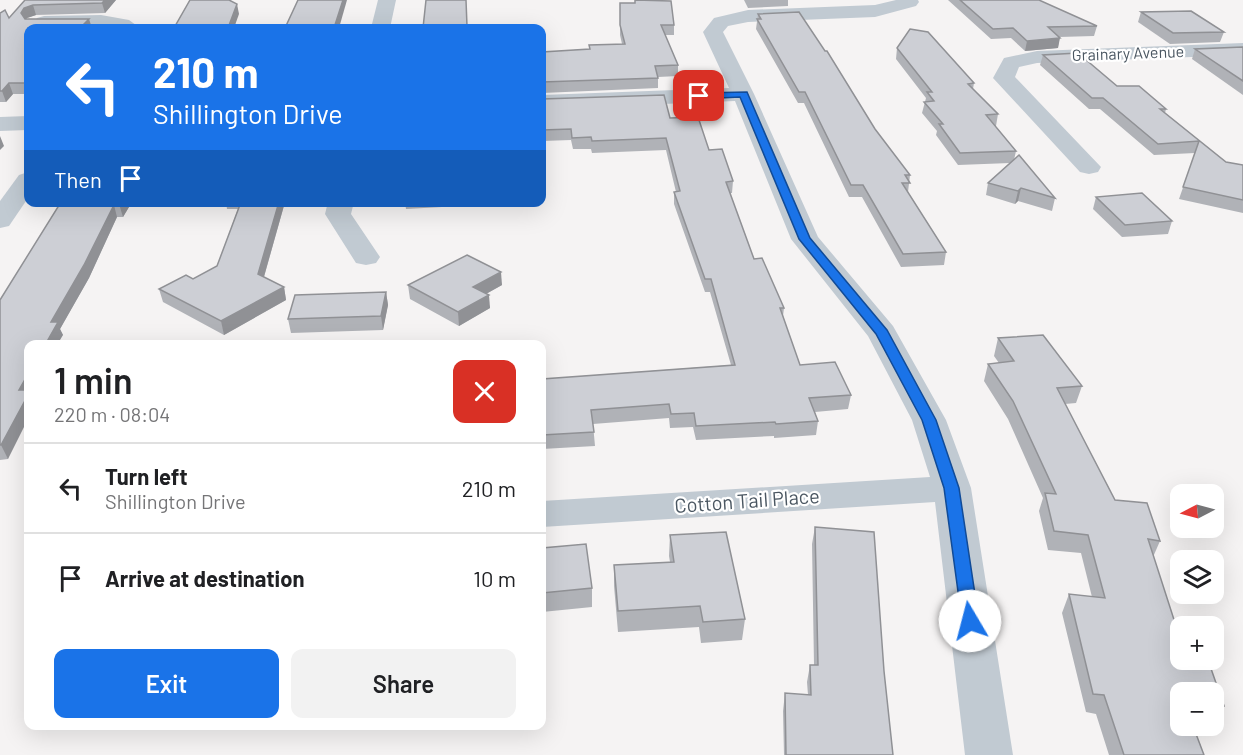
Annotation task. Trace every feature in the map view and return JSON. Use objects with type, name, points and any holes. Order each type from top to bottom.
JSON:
[{"type":"street","points":[[382,24],[387,0]]},
{"type":"street","points":[[910,2],[874,11],[747,16],[721,22],[713,32],[743,94],[805,239],[882,333],[929,420],[952,488],[989,755]]},
{"type":"street","points":[[36,23],[107,21],[124,24]]},
{"type":"street","name":"Grainary Avenue","points":[[1089,167],[1004,78],[1011,62],[1037,57],[1243,49]]},
{"type":"street","points":[[546,102],[743,94]]},
{"type":"street","points":[[0,124],[24,123]]},
{"type":"street","points":[[0,220],[24,186]]},
{"type":"street","points":[[339,207],[338,214],[366,257]]},
{"type":"street","name":"Cotton Tail Place","points":[[546,514],[952,488]]},
{"type":"building","points":[[25,0],[105,0],[102,3],[33,5],[24,8],[21,13],[25,19],[89,19],[84,24],[24,24],[24,83],[9,83],[0,91],[0,13],[5,10],[9,18]]},
{"type":"building","points":[[190,0],[229,0],[237,4],[230,24],[176,24]]},
{"type":"building","points":[[298,0],[343,0],[335,24],[287,24]]},
{"type":"building","points":[[426,0],[466,0],[467,24],[423,24]]},
{"type":"building","points":[[635,0],[671,1],[674,25],[661,25],[678,65],[655,66],[658,78],[546,82],[546,52],[590,49],[589,45],[625,44],[620,25],[620,3],[635,3]]},
{"type":"building","points":[[960,0],[1039,0],[1097,26],[1048,27],[1060,38],[1027,41],[1013,28],[993,29]]},
{"type":"building","points":[[1191,11],[1224,32],[1173,33],[1141,12]]},
{"type":"building","points":[[799,12],[827,51],[875,129],[910,175],[905,175],[910,183],[902,183],[946,252],[903,254],[863,185],[851,185],[805,92],[799,92],[757,19],[761,19],[758,14]]},
{"type":"building","points":[[910,29],[928,32],[974,83],[968,84],[998,114],[986,115],[1016,151],[960,153],[939,124],[943,124],[924,102],[934,101],[927,92],[932,92],[897,48]]},
{"type":"building","points":[[1243,47],[1243,81],[1195,49]]},
{"type":"building","points":[[1078,53],[1117,86],[1139,86],[1166,109],[1160,109],[1226,162],[1243,165],[1243,200],[1183,187],[1199,141],[1158,144],[1103,98],[1092,98],[1043,55]]},
{"type":"building","points":[[664,95],[670,118],[698,117],[709,150],[722,149],[733,181],[726,182],[754,259],[762,258],[784,308],[780,308],[800,365],[835,362],[851,395],[809,398],[818,421],[696,426],[694,413],[671,414],[669,404],[591,410],[594,432],[546,435],[546,379],[735,365],[711,279],[705,279],[674,192],[680,191],[666,138],[592,141],[591,137],[572,138],[571,129],[546,130],[546,99]]},
{"type":"building","points":[[1019,155],[1055,198],[1021,188],[1018,191],[988,183]]},
{"type":"building","points":[[1142,193],[1172,221],[1125,225],[1096,197]]},
{"type":"building","points":[[58,207],[113,207],[84,265],[51,322],[58,322],[48,340],[24,340],[24,381],[19,390],[24,390],[24,402],[1,445],[0,300]]},
{"type":"building","points":[[239,207],[278,207],[258,274],[284,287],[221,321],[159,289],[186,275],[193,279],[217,266]]},
{"type":"building","points":[[467,255],[501,272],[473,287],[489,295],[458,312],[408,285]]},
{"type":"building","points":[[386,292],[381,316],[288,319],[295,295]]},
{"type":"building","points":[[1043,335],[1082,386],[1057,388],[1115,500],[1147,503],[1160,541],[1148,539],[1173,616],[1170,616],[1170,670],[1211,670],[1216,682],[1170,682],[1170,736],[1197,736],[1204,755],[1124,755],[1104,695],[1093,694],[1069,594],[1105,598],[1088,535],[1054,531],[1045,493],[1056,494],[1013,401],[988,364],[1014,361],[998,338]]},
{"type":"building","points":[[815,527],[874,532],[884,671],[893,755],[786,755],[785,693],[811,695],[810,665],[818,665]]},
{"type":"building","points":[[726,532],[745,619],[703,622],[700,606],[618,611],[614,565],[674,562],[670,535]]},
{"type":"building","points":[[586,544],[592,588],[546,593],[546,548]]},
{"type":"route","points":[[699,96],[743,94],[805,239],[882,333],[929,420],[952,488],[970,621]]}]
